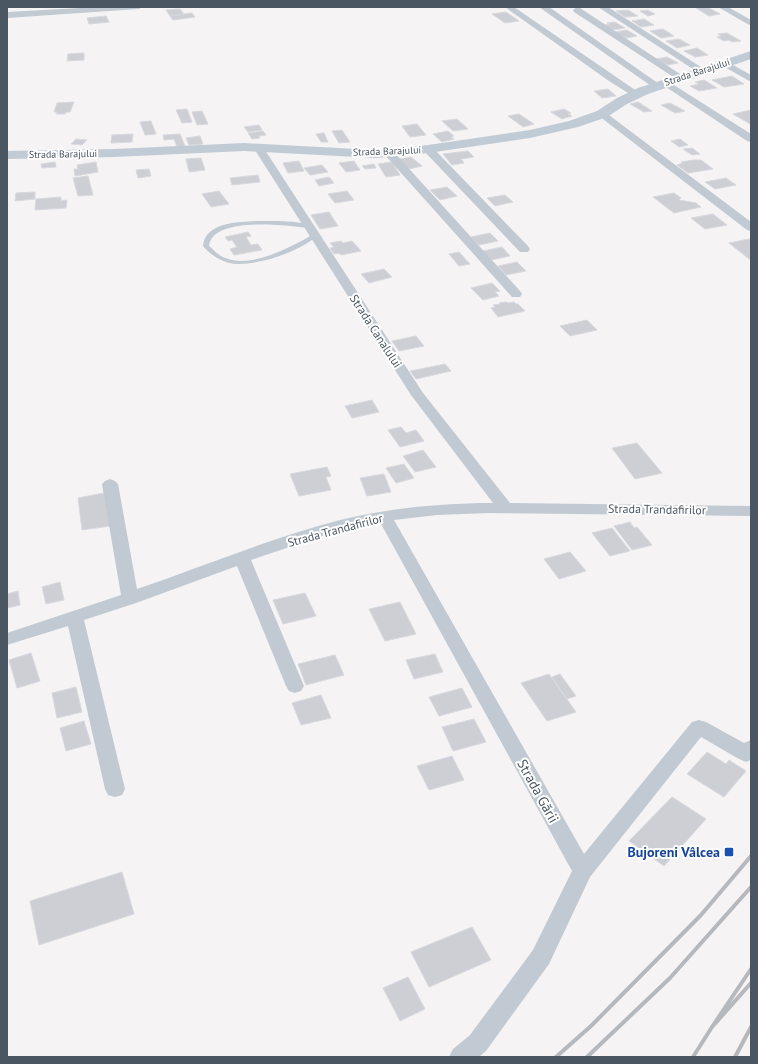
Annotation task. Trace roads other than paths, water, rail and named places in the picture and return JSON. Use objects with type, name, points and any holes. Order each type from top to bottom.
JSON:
[{"type":"street","points":[[7,15],[139,7]]},
{"type":"street","points":[[509,7],[636,94]]},
{"type":"street","points":[[543,7],[661,84],[751,139]]},
{"type":"street","points":[[602,7],[702,71]]},
{"type":"street","points":[[722,7],[751,23]]},
{"type":"street","points":[[577,10],[681,78]]},
{"type":"street","name":"Strada Barajului","points":[[7,155],[258,148],[358,153],[389,153],[428,150],[550,130],[573,124],[602,114],[622,101],[661,84],[751,55]]},
{"type":"street","points":[[724,63],[751,79]]},
{"type":"street","points":[[602,114],[746,219],[751,228]]},
{"type":"street","name":"Strada Canalului","points":[[258,148],[418,394],[505,507]]},
{"type":"street","points":[[428,150],[524,249]]},
{"type":"street","points":[[389,153],[516,294]]},
{"type":"street","points":[[110,484],[130,599]]},
{"type":"street","name":"Strada Trandafirilor","points":[[7,639],[75,618],[242,558],[335,527],[384,516],[418,512],[505,507],[751,511]]},
{"type":"street","name":"Strada Gării","points":[[384,516],[583,871]]},
{"type":"street","points":[[242,558],[295,686]]},
{"type":"street","points":[[75,618],[115,789]]},
{"type":"street","points":[[461,1057],[478,1043],[541,958],[583,871],[699,727],[746,754],[751,748]]},
{"type":"lane","points":[[266,222],[311,231],[277,256],[262,260],[242,262],[224,259],[210,252],[206,246],[207,240],[211,234],[228,227],[266,222]]},
{"type":"railway","points":[[556,1057],[591,1026],[701,915],[751,856]]},
{"type":"railway","points":[[587,1057],[670,978],[751,887]]},
{"type":"railway","points":[[712,1027],[751,969]]},
{"type":"railway","points":[[712,1027],[751,983]]},
{"type":"railway","points":[[693,1057],[712,1027]]},
{"type":"railway","points":[[735,1057],[751,1027]]},
{"type":"place","name":"Bujoreni Vâlcea","points":[[729,852]]}]
